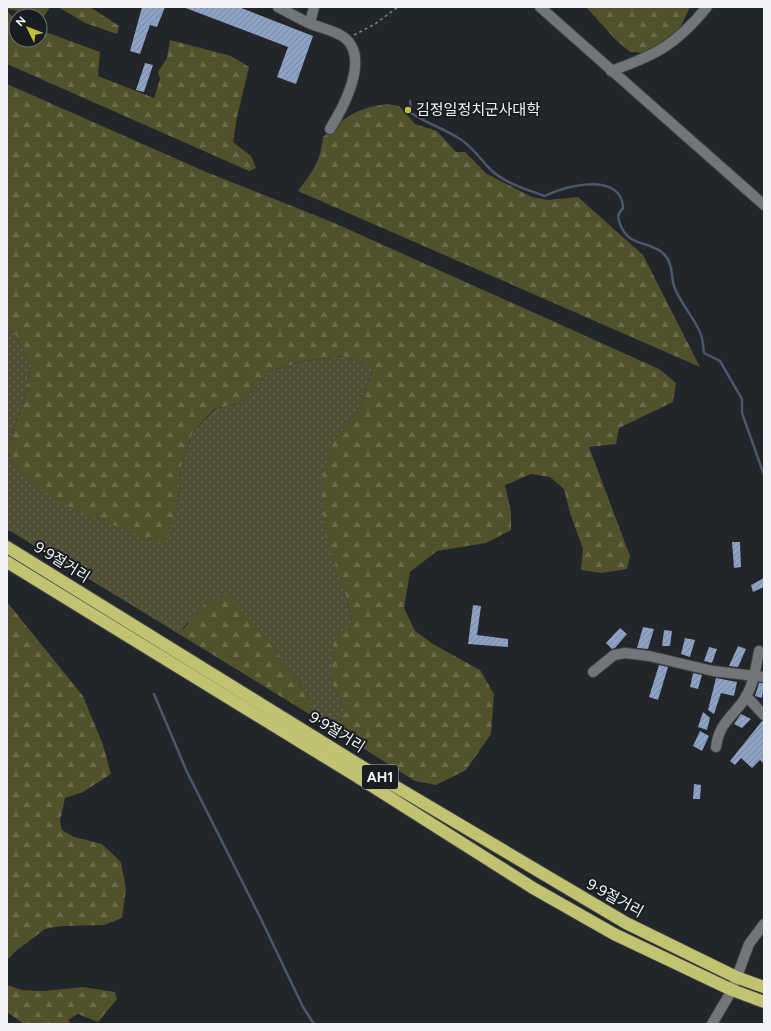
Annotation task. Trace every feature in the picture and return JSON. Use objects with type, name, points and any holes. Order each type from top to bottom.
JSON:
[{"type":"highway","name":"9·9절거리","points":[[7,547],[366,769],[626,924],[736,977],[764,987]]},
{"type":"highway","name":"9·9절거리","points":[[7,562],[356,776],[533,888],[614,934],[732,990],[764,1002]]},
{"type":"street","points":[[278,7],[310,23],[344,37],[351,45],[354,55],[354,71],[350,92],[330,129]]},
{"type":"street","points":[[310,23],[314,7]]},
{"type":"street","points":[[540,7],[610,71],[764,205]]},
{"type":"street","points":[[610,71],[642,60],[662,50],[681,36],[707,7]]},
{"type":"street","points":[[716,747],[720,729],[746,696],[759,676],[759,651]]},
{"type":"street","points":[[593,672],[614,655],[625,653],[649,656],[713,671],[759,676]]},
{"type":"street","points":[[746,696],[764,715]]},
{"type":"street","points":[[712,1024],[725,1005],[732,990],[749,944],[764,924]]},
{"type":"path","points":[[344,37],[360,33],[398,7]]},
{"type":"green space","points":[[7,7],[50,7],[48,10],[48,8],[7,9]]},
{"type":"green space","points":[[52,7],[90,7],[119,26],[117,34],[85,23],[60,8]]},
{"type":"green space","points":[[586,7],[690,7],[679,30],[647,53],[630,52],[616,40]]},
{"type":"green space","points":[[7,11],[8,48],[48,48],[48,33],[100,52],[98,76],[154,98],[160,79],[158,72],[167,58],[170,40],[231,56],[249,67],[237,117],[233,142],[251,156],[256,168],[249,171],[7,64]]},
{"type":"green space","points":[[7,84],[206,172],[332,222],[659,369],[676,383],[673,402],[619,428],[616,444],[589,447],[630,556],[627,569],[601,573],[581,570],[583,549],[570,513],[564,489],[550,477],[531,474],[505,485],[511,512],[511,530],[486,543],[437,551],[410,572],[404,608],[415,631],[433,644],[480,670],[494,694],[491,734],[466,770],[436,785],[415,781],[326,725],[339,722],[345,711],[330,678],[334,637],[352,622],[344,589],[325,535],[321,484],[330,446],[359,408],[373,368],[343,356],[304,361],[271,371],[241,403],[214,409],[193,432],[182,462],[177,510],[165,545],[75,510],[29,483],[7,453],[7,447],[24,400],[31,367],[16,335],[7,328]]},
{"type":"green space","points":[[387,104],[399,106],[415,124],[437,131],[456,152],[465,152],[487,174],[532,197],[548,200],[578,197],[643,255],[700,367],[298,191],[308,178],[318,160],[323,137],[352,114],[366,108]]},
{"type":"green space","points":[[7,328],[16,335],[31,367],[24,400],[7,447]]},
{"type":"green space","points":[[344,356],[373,368],[359,408],[330,446],[344,589],[352,622],[330,678],[345,711],[339,722],[326,725],[314,717],[307,693],[281,657],[255,627],[187,623],[179,634],[7,529],[7,453],[29,483],[177,510],[182,462],[193,432],[215,409],[241,403],[271,371],[304,361]]},
{"type":"green space","points":[[228,594],[281,657],[307,693],[314,717],[179,634],[208,600]]},
{"type":"green space","points":[[7,602],[83,696],[103,745],[111,774],[83,792],[65,798],[60,821],[62,830],[74,837],[102,844],[121,862],[126,889],[122,918],[104,925],[61,926],[45,929],[17,950],[7,960]]},
{"type":"green space","points":[[7,985],[22,990],[44,991],[83,987],[115,992],[117,999],[98,1022],[78,1014],[68,1020],[71,1024],[24,1024],[7,1012]]},
{"type":"building","points":[[142,7],[165,7],[157,27],[150,25],[140,54],[130,51]]},
{"type":"building","points":[[183,7],[239,7],[313,36],[296,84],[277,77],[288,47]]},
{"type":"building","points":[[145,63],[153,65],[144,92],[136,90]]},
{"type":"building","points":[[732,542],[740,542],[741,567],[734,568]]},
{"type":"building","points":[[764,578],[764,587],[753,592],[751,585]]},
{"type":"building","points":[[473,605],[481,606],[477,635],[508,639],[508,647],[468,644]]},
{"type":"building","points":[[643,627],[654,629],[648,649],[637,648]]},
{"type":"building","points":[[620,628],[627,634],[615,648],[612,649],[606,643]]},
{"type":"building","points":[[664,630],[672,631],[670,646],[662,646]]},
{"type":"building","points":[[685,638],[695,640],[690,657],[681,654]]},
{"type":"building","points":[[738,646],[746,649],[738,667],[729,666]]},
{"type":"building","points":[[709,647],[717,649],[712,663],[704,661]]},
{"type":"building","points":[[659,665],[668,667],[658,700],[649,697]]},
{"type":"building","points":[[693,673],[702,675],[698,689],[690,687]]},
{"type":"building","points":[[716,678],[737,682],[734,696],[721,693],[714,714],[708,710]]},
{"type":"building","points":[[759,683],[764,683],[762,698],[755,696]]},
{"type":"building","points":[[703,712],[710,718],[707,730],[698,727]]},
{"type":"building","points":[[741,714],[751,719],[742,728],[734,724]]},
{"type":"building","points":[[762,721],[764,721],[764,764],[760,760],[752,768],[741,758],[735,765],[730,761]]},
{"type":"building","points":[[700,731],[709,736],[702,751],[693,746]]},
{"type":"building","points":[[694,784],[701,785],[700,799],[693,799]]},
{"type":"waterway","points":[[410,101],[411,113],[465,142],[496,174],[516,186],[545,196],[565,188],[578,185],[603,185],[613,189],[620,197],[623,208],[619,213],[618,219],[624,232],[634,240],[658,250],[667,258],[677,293],[699,329],[703,341],[704,353],[720,361],[742,399],[742,413],[764,475]]},
{"type":"waterway","points":[[154,694],[187,772],[261,919],[303,1007],[314,1024]]},
{"type":"place","name":"김정일정치군사대학","points":[[408,110]]}]
